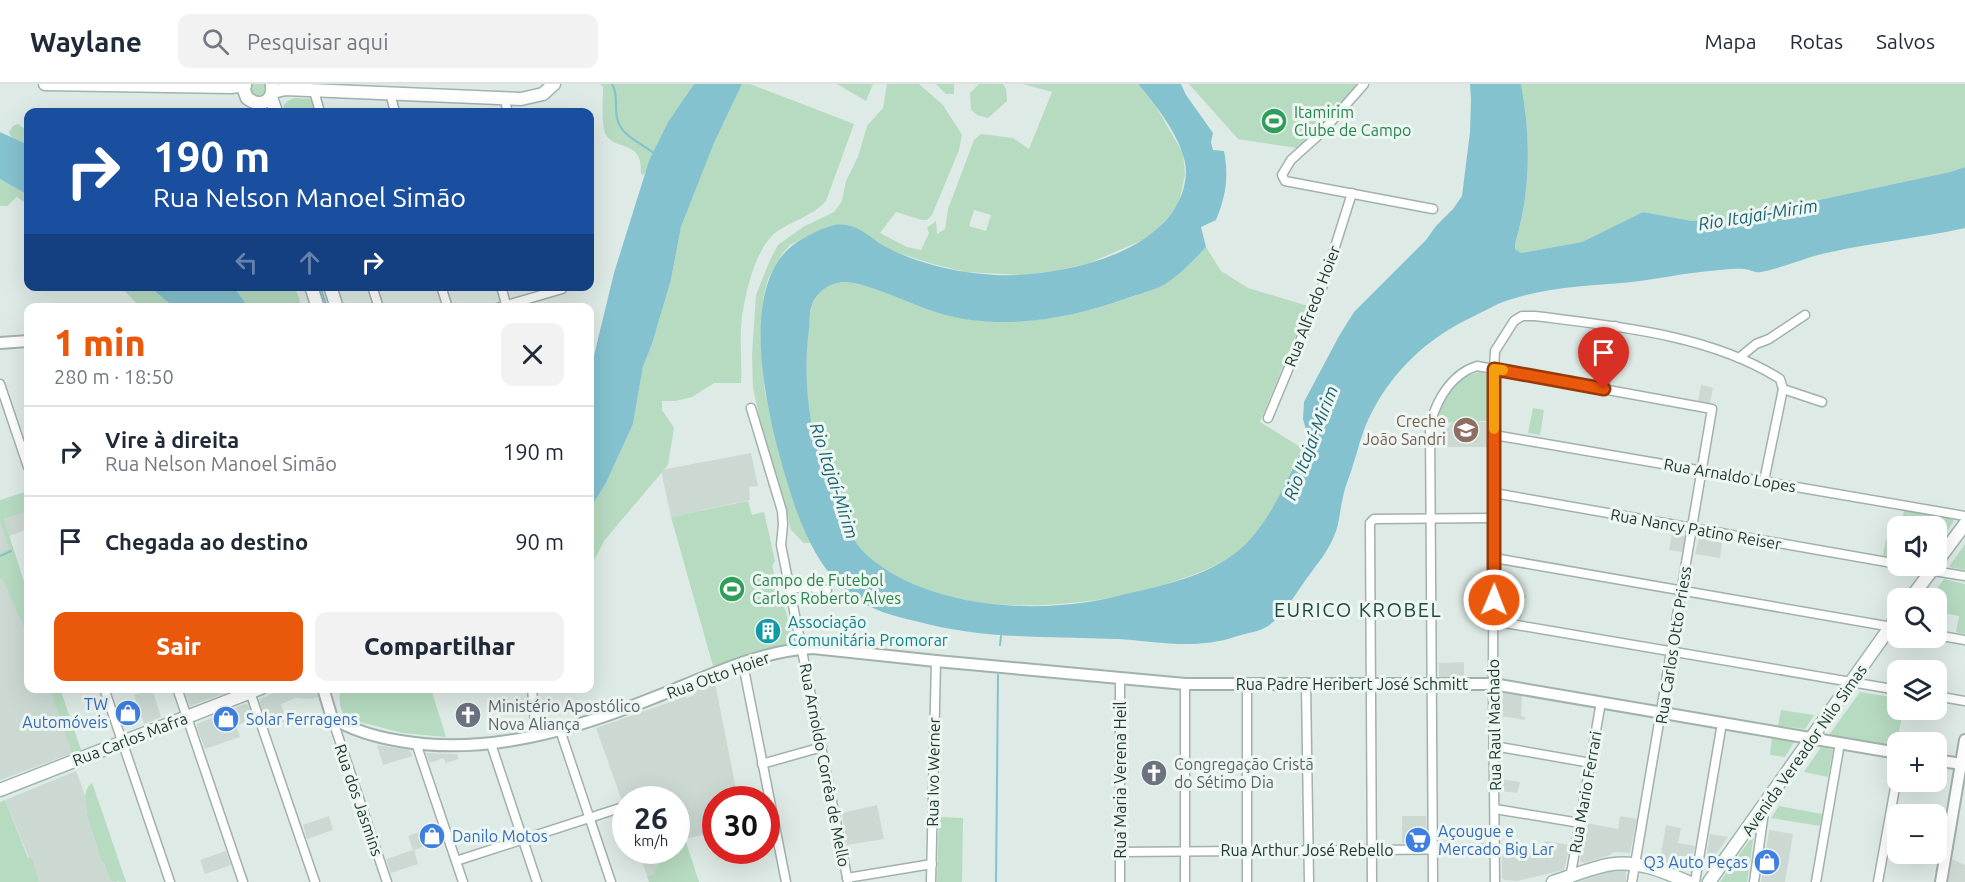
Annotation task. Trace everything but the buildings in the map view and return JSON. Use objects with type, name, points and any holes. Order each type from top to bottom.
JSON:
[{"type":"main road","points":[[45,84],[231,87],[262,104],[275,89]]},
{"type":"main road","points":[[275,89],[521,99],[543,94],[554,84]]},
{"type":"main road","points":[[275,89],[276,108]]},
{"type":"main road","points":[[1947,548],[1965,524]]},
{"type":"main road","name":"Avenida Vereador Nilo Simas","points":[[1709,882],[1887,635]]},
{"type":"main road","name":"Rua Carlos Mafra","points":[[0,790],[246,693]]},
{"type":"main road","points":[[1553,882],[1570,879],[1607,865],[1635,865],[1666,872],[1688,882]]},
{"type":"street","points":[[1364,84],[1321,133],[1291,160],[1282,175],[1285,181],[1432,209]]},
{"type":"street","points":[[314,91],[319,108]]},
{"type":"street","points":[[390,93],[394,108]]},
{"type":"street","points":[[504,98],[507,108]]},
{"type":"street","name":"Rua Alfredo Hoier","points":[[1268,418],[1322,288],[1352,193]]},
{"type":"street","points":[[517,303],[556,291]]},
{"type":"street","points":[[1739,358],[1756,344],[1769,339],[1805,315]]},
{"type":"street","name":"Rua Raul Machado","points":[[1495,882],[1493,621],[1495,351],[1514,321],[1522,316],[1615,326]]},
{"type":"street","points":[[1433,882],[1430,424],[1437,401],[1449,385],[1477,366],[1604,389],[1615,326],[1679,340],[1739,358],[1780,379],[1783,389],[1764,481]]},
{"type":"street","points":[[0,343],[24,340]]},
{"type":"street","points":[[0,384],[24,456]]},
{"type":"street","name":"Rua Carlos Otto Priess","points":[[1604,389],[1712,409],[1632,882]]},
{"type":"street","points":[[1783,389],[1822,402]]},
{"type":"street","name":"Rua Arnoldo Corrêa de Mello","points":[[751,408],[782,511],[781,545],[848,880]]},
{"type":"street","name":"Rua Arnaldo Lopes","points":[[1494,435],[1965,516]]},
{"type":"street","name":"Rua Nancy Patino Reiser","points":[[1494,493],[1887,562]]},
{"type":"street","points":[[1372,882],[1371,523],[1374,519],[1494,518]]},
{"type":"street","points":[[1494,558],[1887,623]]},
{"type":"street","points":[[1947,570],[1965,576]]},
{"type":"street","points":[[789,589],[809,587],[827,590]]},
{"type":"street","points":[[1493,621],[1887,688]]},
{"type":"street","points":[[1947,637],[1965,640]]},
{"type":"street","name":"Rua Padre Heribert José Schmitt","points":[[802,648],[1185,684],[1493,684],[1887,751]]},
{"type":"street","name":"Rua Otto Hoier","points":[[330,712],[347,727],[366,734],[416,743],[456,746],[491,744],[560,730],[652,699],[743,664],[802,648]]},
{"type":"street","name":"Rua Ivo Werner","points":[[931,882],[936,661]]},
{"type":"street","points":[[743,664],[786,882]]},
{"type":"street","name":"Rua Maria Verena Heil","points":[[1119,882],[1120,678]]},
{"type":"street","points":[[1185,684],[1185,882]]},
{"type":"street","points":[[1306,684],[1309,882]]},
{"type":"street","points":[[1247,685],[1247,882]]},
{"type":"street","points":[[106,693],[170,882]]},
{"type":"street","points":[[179,693],[243,882]]},
{"type":"street","points":[[254,693],[315,882]]},
{"type":"street","points":[[324,693],[330,712]]},
{"type":"street","points":[[330,712],[331,693]]},
{"type":"street","points":[[532,693],[536,736]]},
{"type":"street","points":[[1947,698],[1965,701]]},
{"type":"street","name":"Rua Mario Ferrari","points":[[1570,879],[1601,702]]},
{"type":"street","name":"Rua dos Jasmins","points":[[330,712],[387,882]]},
{"type":"street","points":[[1695,882],[1722,723]]},
{"type":"street","points":[[560,730],[611,882]]},
{"type":"street","points":[[1941,882],[1965,740]]},
{"type":"street","points":[[416,743],[463,882]]},
{"type":"street","points":[[1816,882],[1840,743]]},
{"type":"street","points":[[491,744],[537,882]]},
{"type":"street","points":[[762,765],[822,747]]},
{"type":"street","points":[[1494,747],[1590,762]]},
{"type":"street","points":[[1947,762],[1961,764]]},
{"type":"street","points":[[1878,882],[1894,792]]},
{"type":"street","points":[[1754,882],[1766,804]]},
{"type":"street","points":[[1495,809],[1580,823]]},
{"type":"street","points":[[456,861],[612,811]]},
{"type":"street","name":"Rua Arthur José Rebello","points":[[1120,852],[1495,849]]},
{"type":"street","points":[[848,880],[932,864]]},
{"type":"shaded area","points":[[1701,385],[1713,388],[1710,403],[1698,401]]},
{"type":"shaded area","name":"Creche João Sandri","points":[[1453,422],[1487,422],[1487,447],[1438,447],[1438,437]]},
{"type":"shaded area","points":[[751,453],[758,486],[749,487],[750,500],[671,517],[661,470]]},
{"type":"shaded area","points":[[0,508],[4,519],[24,512],[24,530],[9,536],[24,583],[24,693],[61,693],[81,750],[0,780]]},
{"type":"shaded area","points":[[1672,533],[1686,537],[1683,552],[1669,550]]},
{"type":"shaded area","points":[[1699,537],[1722,542],[1720,558],[1695,554]]},
{"type":"shaded area","points":[[1464,662],[1464,677],[1439,677],[1439,663]]},
{"type":"shaded area","points":[[715,683],[735,786],[702,786],[702,835],[690,838],[690,786],[617,786],[596,728],[673,701],[683,695],[687,698],[694,695],[695,691]]},
{"type":"shaded area","points":[[1503,692],[1522,695],[1521,716],[1525,717],[1525,720],[1501,716]]},
{"type":"shaded area","points":[[153,693],[161,717],[144,724],[134,695]]},
{"type":"shaded area","points":[[185,693],[225,693],[190,706]]},
{"type":"shaded area","points":[[274,693],[316,693],[318,697],[295,698],[281,704],[286,721],[268,727],[260,699]]},
{"type":"shaded area","points":[[245,704],[248,705],[253,720],[236,725],[240,737],[205,749],[197,724]]},
{"type":"shaded area","points":[[377,745],[409,750],[413,756],[383,765]]},
{"type":"shaded area","points":[[426,753],[457,754],[459,759],[446,763],[443,758],[430,763]]},
{"type":"shaded area","points":[[76,771],[117,882],[39,882],[5,800]]},
{"type":"shaded area","points":[[1501,779],[1520,782],[1517,793],[1501,791]]},
{"type":"shaded area","points":[[877,805],[884,839],[847,845],[842,813]]},
{"type":"shaded area","points":[[329,816],[333,830],[307,839],[303,825]]},
{"type":"shaded area","points":[[1402,816],[1426,816],[1427,843],[1402,843]]},
{"type":"shaded area","points":[[1620,816],[1637,819],[1630,853],[1614,852],[1584,863],[1580,861],[1586,823],[1618,829]]},
{"type":"shaded area","points":[[1666,825],[1681,828],[1678,843],[1695,846],[1689,869],[1685,870],[1660,860]]},
{"type":"shaded area","points":[[437,826],[441,841],[414,850],[418,864],[391,873],[386,859],[413,850],[408,836]]},
{"type":"shaded area","points":[[1769,830],[1793,834],[1785,882],[1761,882]]},
{"type":"shaded area","points":[[1710,834],[1728,837],[1708,866],[1705,864]]},
{"type":"shaded area","points":[[1545,841],[1570,845],[1564,870],[1517,881],[1504,880],[1502,877],[1502,849],[1542,856]]},
{"type":"shaded area","points":[[226,851],[231,865],[205,874],[200,860]]},
{"type":"shaded area","points":[[1952,859],[1965,865],[1965,882],[1948,882]]},
{"type":"shaded area","points":[[643,864],[659,864],[654,874],[647,876]]},
{"type":"shaded area","points":[[1626,871],[1626,882],[1578,882],[1608,872]]},
{"type":"green space","points":[[247,84],[269,84],[266,97],[250,95]]},
{"type":"green space","points":[[600,84],[694,84],[668,122],[644,175],[641,174],[641,163],[634,151],[611,140],[604,131],[603,87]]},
{"type":"green space","points":[[742,84],[750,84],[854,124],[826,201],[815,211],[775,233],[761,251],[747,290],[742,316],[741,383],[714,383],[692,397],[662,401],[662,410],[674,428],[668,465],[604,541],[594,560],[594,502],[606,483],[633,424],[643,365],[652,344],[671,280],[681,227],[713,145]]},
{"type":"green space","points":[[837,84],[873,84],[866,101]]},
{"type":"green space","points":[[887,84],[919,84],[943,105],[962,135],[959,150],[932,215],[927,220],[922,220],[896,212],[880,233],[907,247],[921,250],[929,233],[927,228],[936,221],[937,234],[945,229],[948,209],[974,140],[981,134],[1013,138],[1029,149],[1052,92],[1023,84],[1138,84],[1155,105],[1183,153],[1185,174],[1179,203],[1152,236],[1087,264],[1055,271],[1022,275],[966,272],[901,254],[863,233],[832,226],[790,245],[782,254],[768,279],[763,299],[762,357],[765,393],[790,489],[810,543],[804,543],[791,530],[783,496],[766,447],[753,388],[752,355],[756,295],[778,245],[803,227],[834,212],[842,201],[846,181],[858,157],[867,126],[883,108]],"holes":[[[974,210],[991,215],[986,231],[969,226]]]},
{"type":"green space","points":[[936,84],[954,84],[954,94],[946,94]]},
{"type":"green space","points":[[979,84],[1003,84],[1006,89],[1007,101],[988,118],[977,115],[971,110],[970,93]]},
{"type":"green space","name":"Itamirim Clube de Campo","points":[[1189,84],[1359,84],[1344,103],[1297,148],[1238,139]]},
{"type":"green space","points":[[1521,84],[1965,84],[1965,167],[1740,217],[1692,221],[1643,212],[1582,242],[1521,253],[1515,249],[1515,244],[1527,184],[1528,144]]},
{"type":"green space","points":[[294,98],[311,99],[314,108],[283,108],[287,101]]},
{"type":"green space","points":[[18,124],[24,128],[24,143],[11,137],[9,132],[13,126]]},
{"type":"green space","points":[[0,179],[24,193],[24,202],[17,197],[7,206],[0,206]]},
{"type":"green space","points":[[1206,247],[1221,271],[1248,288],[1308,306],[1260,422],[1302,448],[1268,517],[1250,541],[1239,551],[1199,573],[1137,592],[1098,600],[1014,605],[972,601],[932,592],[897,576],[866,554],[855,541],[836,508],[822,469],[810,415],[806,370],[810,312],[816,297],[822,290],[838,283],[854,283],[941,314],[965,319],[1035,320],[1081,312],[1151,290],[1176,275]]},
{"type":"green space","points":[[125,291],[155,291],[169,303],[136,303]]},
{"type":"green space","points":[[237,291],[296,291],[301,303],[245,303]]},
{"type":"green space","points":[[1480,372],[1489,375],[1489,421],[1436,423],[1441,406],[1450,390],[1463,379]]},
{"type":"green space","points":[[1533,408],[1544,410],[1540,435],[1528,433]]},
{"type":"green space","points":[[24,492],[24,512],[4,519],[24,582],[24,627],[3,580],[0,578],[0,553],[9,548],[0,521],[0,500]]},
{"type":"green space","name":"Campo de Futebol Carlos Roberto Alves","points":[[748,501],[752,515],[764,512],[775,561],[772,566],[794,639],[792,643],[713,666],[671,517]]},
{"type":"green space","points":[[1904,510],[1939,516],[1903,516]]},
{"type":"green space","points":[[1947,517],[1954,521],[1947,531]]},
{"type":"green space","points":[[1886,539],[1887,539],[1887,557],[1883,556]]},
{"type":"green space","points":[[1965,544],[1965,570],[1949,567]]},
{"type":"green space","points":[[1944,579],[1965,584],[1965,634],[1956,632],[1959,616],[1947,614],[1947,588],[1937,588]]},
{"type":"green space","points":[[1502,591],[1526,595],[1521,619],[1502,614]]},
{"type":"green space","points":[[1860,692],[1887,696],[1887,720],[1901,720],[1899,732],[1887,732],[1887,745],[1829,735]]},
{"type":"green space","points":[[51,693],[61,693],[81,750],[72,753]]},
{"type":"green space","points":[[340,693],[432,693],[446,737],[403,733],[348,719],[341,709]]},
{"type":"green space","points":[[1781,710],[1814,715],[1805,729],[1778,726]]},
{"type":"green space","points":[[1772,738],[1794,742],[1785,757],[1770,755]]},
{"type":"green space","points":[[1821,747],[1833,750],[1828,777],[1804,772]]},
{"type":"green space","points":[[92,783],[126,882],[111,881],[104,862],[102,862],[87,814],[86,793]]},
{"type":"green space","points":[[5,800],[28,858],[31,857],[39,882],[0,882],[0,802]]},
{"type":"green space","points":[[1779,806],[1822,814],[1820,826],[1771,818]]},
{"type":"green space","points":[[939,817],[963,818],[962,882],[937,882]]},
{"type":"green space","points":[[1754,834],[1747,882],[1720,882]]},
{"type":"green space","points":[[690,854],[699,882],[649,882],[647,876],[654,874],[658,864],[690,864]]},
{"type":"water","points":[[694,84],[742,84],[714,143],[681,227],[671,280],[643,366],[633,424],[606,483],[594,502],[594,356],[614,273],[649,161],[668,122]]},
{"type":"water","name":"Rio Itajaí-Mirim","points":[[1138,84],[1181,84],[1186,95],[1213,133],[1211,142],[1213,150],[1224,151],[1226,160],[1226,186],[1216,220],[1201,227],[1206,247],[1171,280],[1156,289],[1079,313],[1032,321],[985,321],[961,318],[938,313],[879,290],[845,282],[825,288],[812,305],[807,352],[808,398],[823,473],[846,528],[856,543],[889,572],[914,585],[972,601],[1002,605],[1061,605],[1098,600],[1172,583],[1214,567],[1238,551],[1260,527],[1286,482],[1308,436],[1303,419],[1304,402],[1354,312],[1426,240],[1462,196],[1470,132],[1470,84],[1521,84],[1527,124],[1528,164],[1524,204],[1515,244],[1515,249],[1521,253],[1582,242],[1643,212],[1692,221],[1740,217],[1965,167],[1965,228],[1864,245],[1762,272],[1727,269],[1530,294],[1498,304],[1453,327],[1438,336],[1412,358],[1390,383],[1364,431],[1344,493],[1337,527],[1330,544],[1282,613],[1269,626],[1257,631],[1222,641],[1194,644],[1016,636],[941,627],[890,615],[867,605],[843,588],[819,558],[797,512],[778,448],[768,408],[762,366],[761,325],[766,289],[780,259],[804,238],[824,228],[841,224],[857,228],[886,247],[911,258],[939,267],[981,274],[1021,275],[1051,272],[1113,255],[1141,241],[1164,223],[1180,200],[1186,172],[1185,161],[1176,137]]},
{"type":"water","points":[[0,132],[24,143],[24,193],[0,179]]},
{"type":"water","points":[[155,291],[237,291],[245,303],[169,303]]},
{"type":"waterway","points":[[612,84],[616,94],[616,116],[620,126],[630,137],[654,153]]},
{"type":"waterway","points":[[322,291],[325,303]]},
{"type":"waterway","points":[[0,556],[11,551]]},
{"type":"waterway","points":[[1000,645],[1001,636]]},
{"type":"waterway","points":[[996,882],[998,675]]},
{"type":"slow traffic","points":[[1494,429],[1494,369],[1503,370]]},
{"type":"place","name":"Itamirim Clube de Campo","points":[[1274,121]]},
{"type":"place","name":"Creche João Sandri","points":[[1466,430]]},
{"type":"place","name":"Campo de Futebol Carlos Roberto Alves","points":[[732,589]]},
{"type":"place","name":"Associação Comunitária Promorar","points":[[768,631]]},
{"type":"place","name":"TW Automóveis","points":[[128,713]]},
{"type":"place","name":"Ministério Apostólico Nova Aliança","points":[[468,715]]},
{"type":"place","name":"Solar Ferragens","points":[[226,719]]},
{"type":"place","name":"Congregação Cristã do Sétimo Dia","points":[[1154,773]]},
{"type":"place","name":"Danilo Motos","points":[[432,836]]},
{"type":"place","name":"Açougue e Mercado Big Lar","points":[[1418,840]]},
{"type":"place","name":"Q3 Auto Peças","points":[[1767,862]]},
{"type":"district","name":"EURICO KROBEL","points":[[1358,610]]},
{"type":"route","points":[[1494,600],[1494,369],[1604,389]]}]
